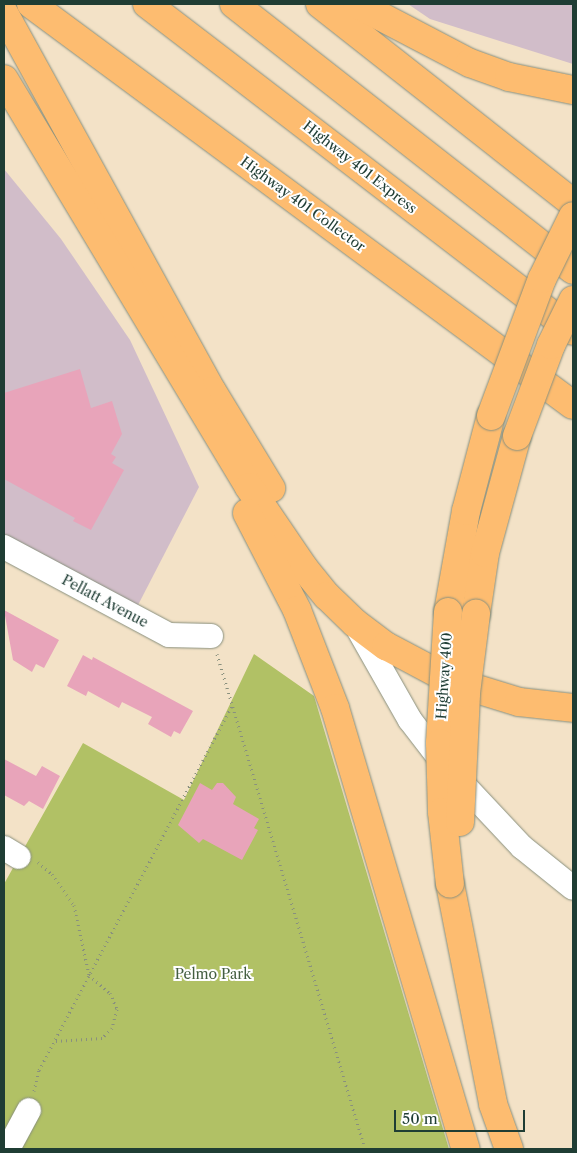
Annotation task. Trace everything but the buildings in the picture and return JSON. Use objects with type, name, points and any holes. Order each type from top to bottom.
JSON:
[{"type":"highway","name":"Highway 401 Collector","points":[[31,4],[573,405]]},
{"type":"highway","name":"Highway 401 Express","points":[[147,4],[573,331]]},
{"type":"highway","points":[[234,4],[573,270]]},
{"type":"highway","points":[[320,4],[573,203]]},
{"type":"highway","points":[[357,4],[470,63],[509,77],[573,90]]},
{"type":"highway","points":[[4,13],[212,391],[283,507],[312,548],[353,597],[428,670]]},
{"type":"highway","points":[[4,79],[65,177],[164,349],[275,528],[304,568],[355,623],[386,646],[428,670],[487,694],[519,702],[573,708]]},
{"type":"highway","name":"Highway 400","points":[[456,883],[442,812],[440,743],[448,612],[466,511],[491,416],[542,279],[573,216]]},
{"type":"highway","points":[[509,1149],[493,1104],[475,1024],[456,883],[460,768],[476,614],[485,553],[517,436],[551,345],[573,300]]},
{"type":"highway","points":[[164,349],[274,566],[315,654],[349,750],[466,1149]]},
{"type":"street","name":"Pellatt Avenue","points":[[4,547],[169,635],[211,636]]},
{"type":"street","points":[[355,623],[410,720],[444,764],[522,847],[573,888]]},
{"type":"street","points":[[8,1149],[29,1110]]},
{"type":"path","points":[[211,636],[365,1149]]},
{"type":"path","points":[[29,1110],[40,1070],[54,1042],[232,705]]},
{"type":"path","points":[[11,852],[39,862],[52,874],[74,905],[90,975],[110,993],[117,1009],[112,1028],[102,1038],[54,1042]]},
{"type":"shaded area","points":[[408,4],[573,4],[573,64],[430,19]]},
{"type":"shaded area","points":[[4,169],[61,239],[130,340],[199,487],[137,607],[4,536]]},
{"type":"green space","name":"Pelmo Park","points":[[254,654],[314,696],[449,1149],[4,1149],[4,884],[83,743],[184,800]]}]
